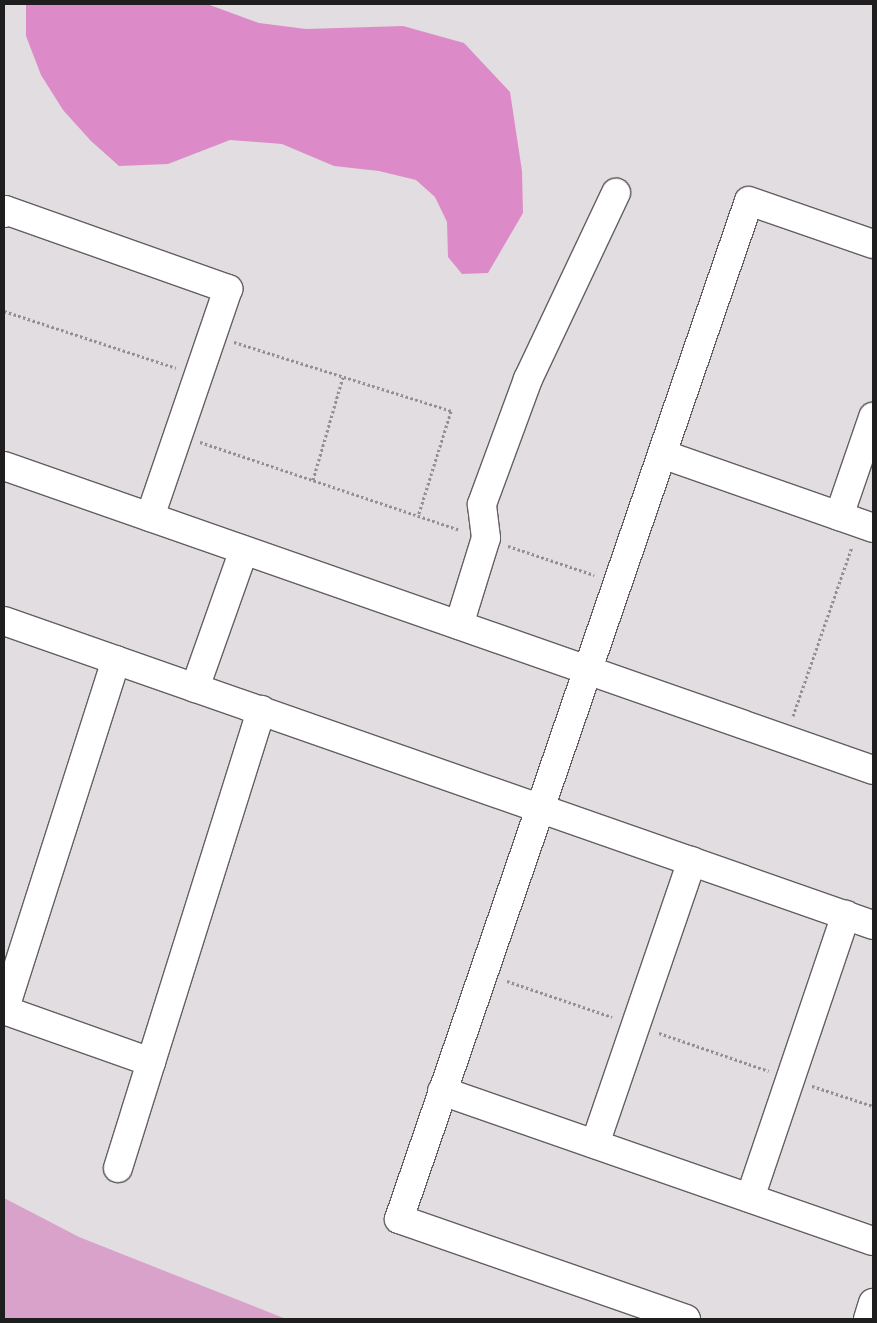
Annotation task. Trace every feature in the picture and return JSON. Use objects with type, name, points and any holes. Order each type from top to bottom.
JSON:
[{"type":"street","points":[[459,625],[486,538],[482,504],[528,379],[616,192]]},
{"type":"street","points":[[686,1319],[398,1219],[749,201],[873,244]]},
{"type":"street","points":[[4,213],[5,210],[228,289],[150,517]]},
{"type":"street","points":[[662,454],[858,522],[873,417]]},
{"type":"street","points":[[4,466],[873,770]]},
{"type":"street","points":[[195,688],[244,550]]},
{"type":"street","points":[[4,621],[873,925]]},
{"type":"street","points":[[116,660],[4,1010],[151,1062]]},
{"type":"street","points":[[118,1168],[261,710]]},
{"type":"street","points":[[595,1144],[634,1025],[692,862]]},
{"type":"street","points":[[750,1198],[846,916]]},
{"type":"street","points":[[442,1091],[873,1241]]},
{"type":"street","points":[[868,1319],[873,1303]]},
{"type":"path","points":[[4,311],[198,376]]},
{"type":"path","points":[[212,335],[451,411],[418,516]]},
{"type":"path","points":[[313,480],[344,377]]},
{"type":"path","points":[[178,435],[617,583]]},
{"type":"path","points":[[785,740],[858,522]]},
{"type":"path","points":[[483,972],[873,1106]]},
{"type":"shaded area","points":[[26,4],[207,4],[259,23],[306,29],[403,26],[464,43],[510,92],[522,171],[523,213],[488,273],[462,274],[448,257],[447,222],[435,197],[416,180],[379,171],[334,166],[282,144],[230,140],[168,164],[119,166],[91,141],[63,110],[41,75],[26,36]]},
{"type":"shaded area","points":[[4,1198],[79,1237],[286,1319],[4,1319]]}]
